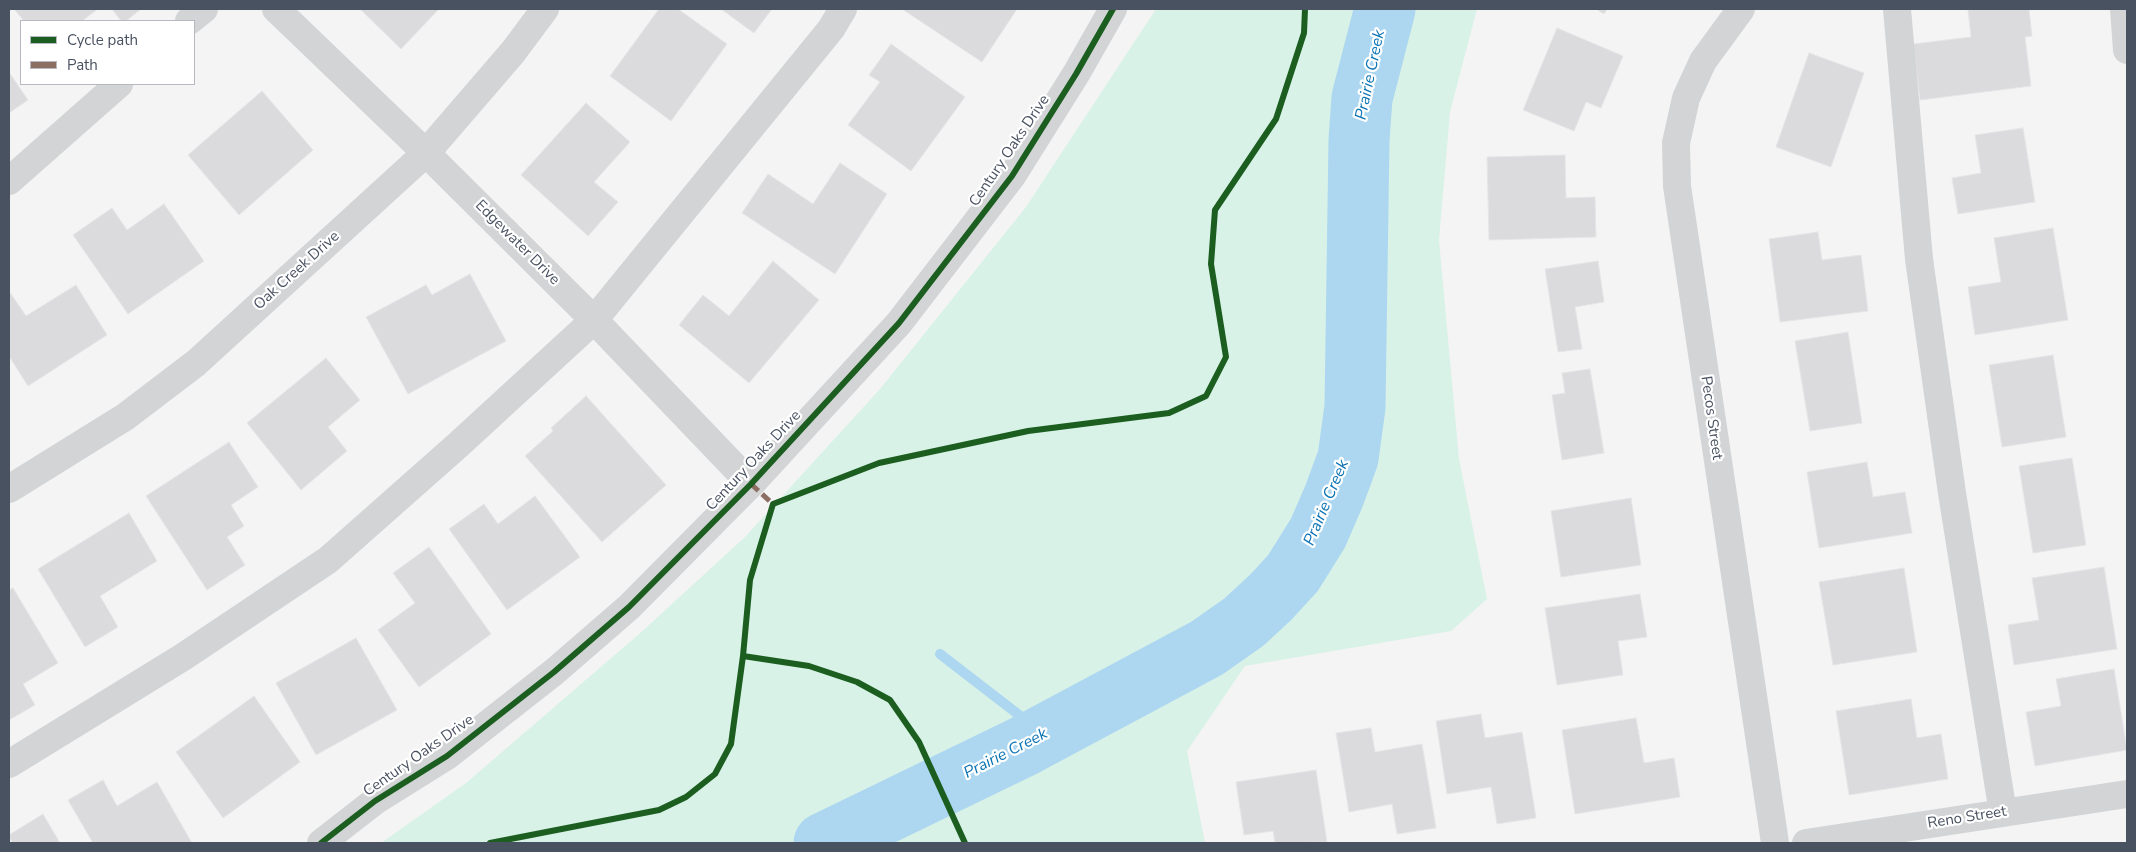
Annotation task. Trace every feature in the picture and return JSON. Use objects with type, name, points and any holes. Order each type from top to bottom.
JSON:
[{"type":"street","points":[[190,20],[204,9]]},
{"type":"street","name":"Edgewater Drive","points":[[276,9],[426,153],[594,320],[751,484]]},
{"type":"street","name":"Oak Creek Drive","points":[[9,489],[125,417],[196,362],[426,153],[513,52],[545,9]]},
{"type":"street","points":[[9,764],[184,657],[328,560],[458,445],[594,320],[831,29],[843,9]]},
{"type":"street","name":"Century Oaks Drive","points":[[321,843],[375,801],[447,756],[554,672],[629,607],[751,484],[899,324],[1006,183],[1076,74],[1113,9]]},
{"type":"street","name":"Pecos Street","points":[[1741,9],[1703,61],[1686,98],[1676,143],[1677,186],[1775,843]]},
{"type":"street","points":[[1897,9],[1919,259],[1952,493],[2003,812]]},
{"type":"street","points":[[2124,9],[2127,50]]},
{"type":"street","points":[[9,182],[118,85]]},
{"type":"street","name":"Reno Street","points":[[1806,843],[2127,794]]},
{"type":"path","points":[[490,843],[659,810],[686,797],[714,774],[731,744],[743,656],[750,580],[773,504],[879,463],[1028,431],[1169,412],[1206,396],[1226,357],[1211,264],[1215,210],[1276,119],[1304,33],[1305,9]]},
{"type":"path","points":[[743,656],[809,666],[857,682],[890,700],[919,742],[966,843]]},
{"type":"green space","points":[[1156,9],[1477,9],[1450,112],[1439,240],[1459,459],[1487,599],[1451,631],[1245,666],[1187,751],[1205,843],[381,843],[466,783],[638,635],[745,537],[880,389],[1026,207]]},
{"type":"building","points":[[14,9],[98,9],[83,20],[23,20]]},
{"type":"building","points":[[112,9],[141,9],[127,20],[120,20]]},
{"type":"building","points":[[360,9],[439,9],[401,49]]},
{"type":"building","points":[[659,9],[678,9],[727,44],[671,121],[610,76]]},
{"type":"building","points":[[721,9],[772,9],[754,33]]},
{"type":"building","points":[[902,9],[1017,9],[982,62]]},
{"type":"building","points":[[1596,9],[1607,9],[1604,14]]},
{"type":"building","points":[[2029,9],[2032,36],[2025,37],[2031,86],[1920,100],[1913,44],[1971,37],[1968,10]]},
{"type":"building","points":[[1557,28],[1623,56],[1601,108],[1586,102],[1574,131],[1523,110]]},
{"type":"building","points":[[891,44],[965,97],[911,171],[848,125],[880,82],[869,75]]},
{"type":"building","points":[[1809,53],[1864,73],[1831,167],[1776,147]]},
{"type":"building","points":[[9,72],[28,100],[9,113]]},
{"type":"building","points":[[262,91],[313,150],[239,215],[188,155]]},
{"type":"building","points":[[586,103],[630,142],[594,182],[618,202],[588,236],[521,175]]},
{"type":"building","points":[[2023,128],[2035,202],[1958,214],[1952,178],[1981,173],[1975,135]]},
{"type":"building","points":[[1565,155],[1566,198],[1595,197],[1596,237],[1489,240],[1487,157]]},
{"type":"building","points":[[840,163],[887,194],[835,274],[742,213],[768,174],[813,204]]},
{"type":"building","points":[[164,204],[204,261],[128,314],[73,235],[112,208],[127,230]]},
{"type":"building","points":[[2053,228],[2068,320],[1975,335],[1968,287],[2001,282],[1994,238]]},
{"type":"building","points":[[1818,232],[1822,260],[1861,255],[1868,311],[1780,322],[1769,239]]},
{"type":"building","points":[[773,261],[819,300],[749,383],[679,325],[703,295],[729,316]]},
{"type":"building","points":[[1598,261],[1604,302],[1575,307],[1582,349],[1558,352],[1545,269]]},
{"type":"building","points":[[470,274],[506,341],[408,394],[366,317],[426,285],[432,295]]},
{"type":"building","points":[[76,285],[107,335],[28,386],[9,356],[9,291],[26,316]]},
{"type":"building","points":[[1848,332],[1862,423],[1810,431],[1795,341]]},
{"type":"building","points":[[2053,355],[2066,437],[2002,447],[1989,365]]},
{"type":"building","points":[[326,358],[360,400],[328,427],[347,451],[301,490],[247,423]]},
{"type":"building","points":[[1590,369],[1604,453],[1562,460],[1552,395],[1565,393],[1562,373]]},
{"type":"building","points":[[586,396],[666,485],[602,542],[525,456],[553,431],[551,428]]},
{"type":"building","points":[[229,442],[258,487],[231,505],[244,526],[227,537],[245,565],[207,590],[146,496]]},
{"type":"building","points":[[2072,458],[2086,545],[2033,553],[2019,466]]},
{"type":"building","points":[[1867,462],[1873,497],[1905,492],[1912,533],[1819,548],[1807,472]]},
{"type":"building","points":[[535,496],[580,557],[507,610],[449,529],[484,504],[498,524]]},
{"type":"building","points":[[1631,498],[1641,565],[1561,577],[1551,511]]},
{"type":"building","points":[[129,513],[157,561],[100,596],[118,627],[85,647],[38,569]]},
{"type":"building","points":[[429,547],[491,634],[419,687],[378,630],[415,603],[393,573]]},
{"type":"building","points":[[2104,567],[2117,649],[2014,665],[2008,625],[2039,620],[2032,578]]},
{"type":"building","points":[[1904,568],[1917,652],[1833,665],[1819,582]]},
{"type":"building","points":[[13,588],[58,663],[23,684],[35,705],[9,720],[9,590]]},
{"type":"building","points":[[1640,594],[1647,637],[1618,641],[1623,675],[1557,685],[1545,608]]},
{"type":"building","points":[[356,638],[397,710],[316,755],[276,683]]},
{"type":"building","points":[[2114,669],[2127,750],[2035,766],[2026,712],[2061,706],[2056,679]]},
{"type":"building","points":[[254,696],[300,762],[223,818],[176,752]]},
{"type":"building","points":[[1911,699],[1917,738],[1941,734],[1948,779],[1849,795],[1836,711]]},
{"type":"building","points":[[1481,714],[1485,738],[1522,732],[1536,818],[1497,824],[1491,787],[1447,794],[1436,721]]},
{"type":"building","points":[[1636,718],[1644,763],[1674,758],[1680,797],[1575,814],[1562,730]]},
{"type":"building","points":[[1371,728],[1375,752],[1422,744],[1436,828],[1397,834],[1392,804],[1349,812],[1336,733]]},
{"type":"building","points":[[1316,770],[1327,842],[1275,843],[1273,831],[1244,835],[1236,782]]},
{"type":"building","points":[[103,780],[117,806],[157,782],[192,843],[93,843],[68,800]]},
{"type":"building","points":[[43,814],[60,843],[12,843],[9,835]]},
{"type":"waterway","name":"Prairie Creek","points":[[824,843],[1022,747],[1207,648],[1244,622],[1293,573],[1318,533],[1348,458],[1355,407],[1359,140],[1362,98],[1385,9]]},
{"type":"waterway","points":[[940,654],[1045,735]]},
{"type":"marked path","points":[[751,484],[773,504]]},
{"type":"cycle path","points":[[321,843],[375,801],[447,756],[554,672],[629,607],[751,484],[899,323],[1012,176],[1076,74],[1113,9]]},
{"type":"cycle path","points":[[490,843],[659,810],[686,797],[715,774],[731,744],[743,656],[750,580],[773,504],[879,463],[1028,431],[1169,413],[1206,396],[1226,357],[1211,264],[1215,210],[1276,119],[1304,33],[1305,9]]},
{"type":"cycle path","points":[[743,656],[809,666],[857,682],[890,700],[919,742],[965,843]]}]
